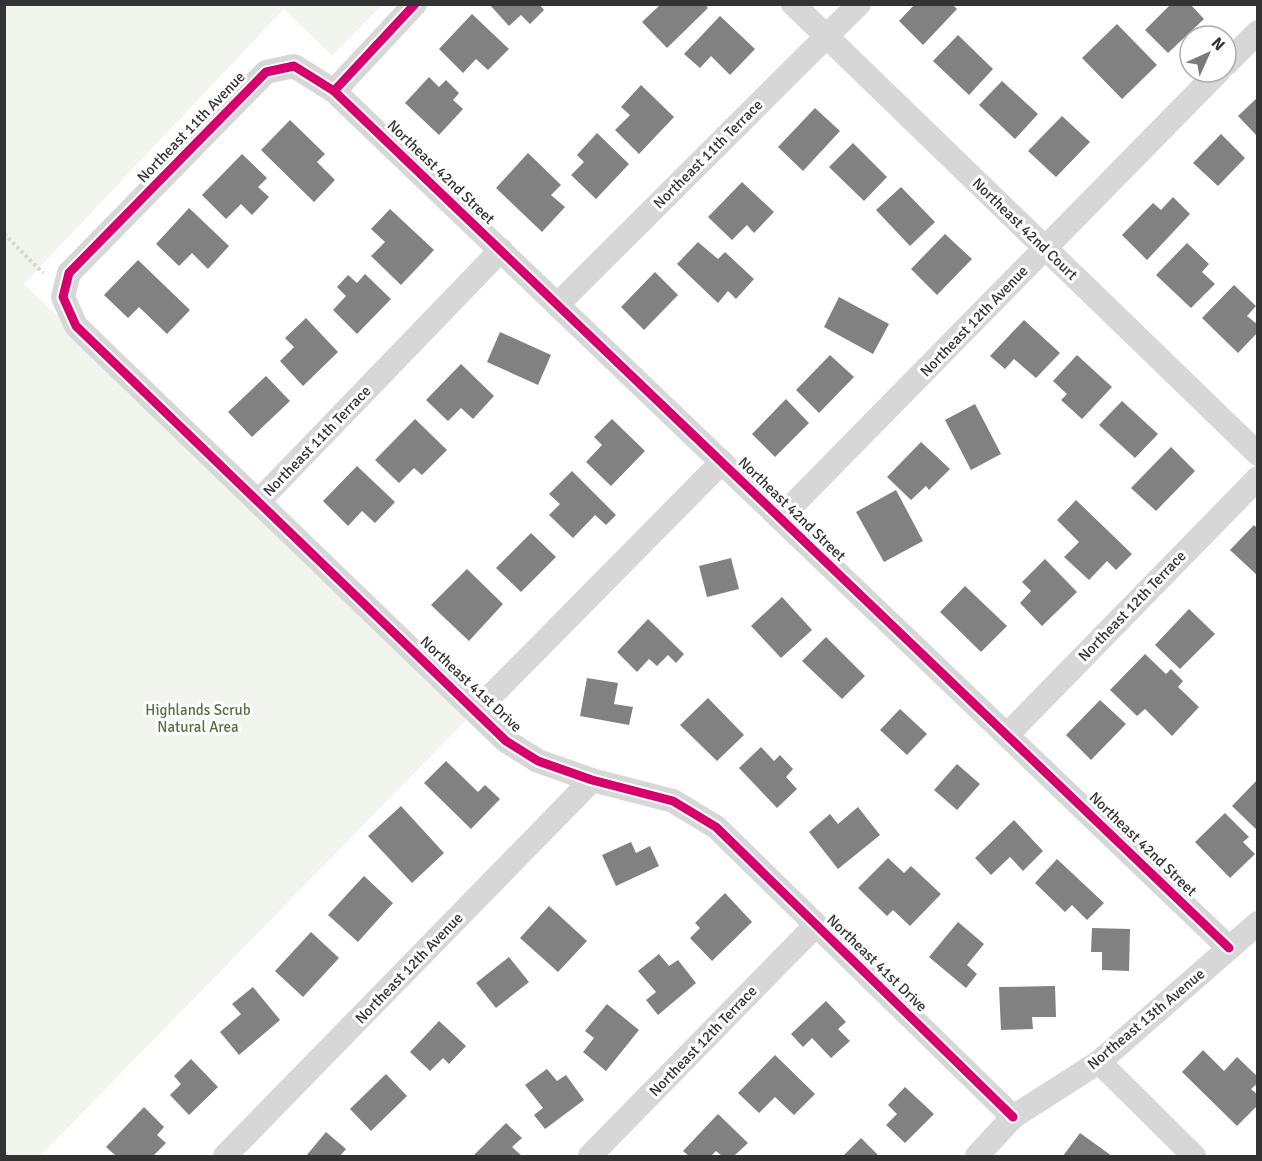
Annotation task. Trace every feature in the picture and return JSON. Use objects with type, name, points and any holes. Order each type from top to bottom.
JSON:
[{"type":"street","points":[[334,91],[415,4]]},
{"type":"street","name":"Northeast 42nd Court","points":[[793,4],[1257,454]]},
{"type":"street","name":"Northeast 11th Terrace","points":[[557,305],[859,4]]},
{"type":"street","points":[[1238,52],[1257,32]]},
{"type":"street","name":"Northeast 11th Avenue","points":[[63,297],[69,273],[266,72],[294,66],[334,91]]},
{"type":"street","name":"Northeast 12th Avenue","points":[[780,518],[1206,84]]},
{"type":"street","name":"Northeast 42nd Street","points":[[334,91],[1229,948]]},
{"type":"street","name":"Northeast 11th Terrace","points":[[258,502],[501,250]]},
{"type":"street","name":"Northeast 41st Drive","points":[[63,297],[76,326],[506,741],[538,761],[592,780],[673,801],[716,826],[1013,1117]]},
{"type":"street","points":[[476,711],[722,462]]},
{"type":"street","name":"Northeast 12th Terrace","points":[[1007,735],[1257,478]]},
{"type":"street","name":"Northeast 12th Avenue","points":[[225,1156],[592,780]]},
{"type":"street","name":"Northeast 13th Avenue","points":[[977,1156],[1013,1117],[1099,1062],[1257,923]]},
{"type":"street","name":"Northeast 12th Terrace","points":[[590,1156],[816,925]]},
{"type":"street","points":[[1099,1062],[1194,1156]]},
{"type":"path","points":[[4,234],[43,273]]},
{"type":"green space","name":"Highlands Scrub Natural Area","points":[[5,5],[382,5],[332,56],[284,9],[24,284],[473,713],[40,1156],[5,1156]]},
{"type":"building","points":[[489,4],[539,4],[544,10],[530,24],[521,15],[509,26]]},
{"type":"building","points":[[661,4],[705,4],[708,8],[667,48],[642,22]]},
{"type":"building","points":[[915,4],[952,4],[957,9],[923,45],[899,21]]},
{"type":"building","points":[[1171,4],[1190,4],[1204,19],[1199,24],[1178,24],[1178,44],[1168,53],[1145,30]]},
{"type":"building","points":[[472,14],[509,49],[488,70],[476,59],[463,73],[439,49]]},
{"type":"building","points":[[720,16],[755,49],[730,75],[711,56],[700,68],[684,54]]},
{"type":"building","points":[[1117,24],[1157,65],[1122,99],[1082,58]]},
{"type":"building","points":[[958,35],[993,69],[969,95],[933,61]]},
{"type":"building","points":[[429,77],[439,87],[446,80],[459,93],[453,100],[463,109],[439,135],[405,103]]},
{"type":"building","points":[[1002,81],[1038,114],[1015,139],[979,105]]},
{"type":"building","points":[[641,85],[674,117],[639,154],[615,130],[630,115],[621,107]]},
{"type":"building","points":[[1258,97],[1258,137],[1238,116]]},
{"type":"building","points":[[815,108],[840,131],[803,171],[778,147]]},
{"type":"building","points":[[1062,116],[1090,142],[1056,177],[1028,151]]},
{"type":"building","points":[[290,120],[325,154],[317,162],[335,180],[314,202],[261,150]]},
{"type":"building","points":[[597,133],[629,164],[596,199],[571,175],[584,162],[577,155]]},
{"type":"building","points":[[1221,134],[1245,158],[1218,186],[1193,163]]},
{"type":"building","points":[[853,143],[887,177],[864,201],[829,167]]},
{"type":"building","points":[[528,153],[561,185],[551,195],[565,207],[542,232],[496,188]]},
{"type":"building","points":[[242,154],[267,178],[258,187],[269,197],[252,215],[241,204],[226,219],[202,195]]},
{"type":"building","points":[[742,182],[774,212],[754,233],[747,225],[732,240],[708,217]]},
{"type":"building","points":[[901,187],[935,222],[910,246],[876,210]]},
{"type":"building","points":[[1173,197],[1190,214],[1147,260],[1122,235],[1153,203],[1161,210]]},
{"type":"building","points":[[189,208],[229,246],[208,269],[192,253],[179,266],[156,244]]},
{"type":"building","points":[[390,209],[434,250],[401,285],[371,256],[385,242],[371,229]]},
{"type":"building","points":[[945,234],[972,259],[937,295],[911,269]]},
{"type":"building","points":[[698,242],[718,259],[725,252],[754,279],[736,299],[728,291],[718,303],[677,264]]},
{"type":"building","points":[[1187,243],[1209,264],[1202,272],[1215,284],[1191,308],[1156,275]]},
{"type":"building","points":[[138,260],[190,310],[167,334],[139,307],[128,318],[104,295]]},
{"type":"building","points":[[655,272],[678,295],[644,330],[621,307]]},
{"type":"building","points":[[365,274],[391,299],[357,334],[333,310],[346,296],[337,287],[348,275],[357,283]]},
{"type":"building","points":[[1234,285],[1256,306],[1247,316],[1258,325],[1258,332],[1238,353],[1202,318]]},
{"type":"building","points":[[839,297],[889,324],[873,354],[824,327]]},
{"type":"building","points":[[306,318],[338,352],[303,386],[280,361],[294,347],[285,338]]},
{"type":"building","points":[[1024,320],[1060,353],[1036,378],[1014,359],[1005,369],[990,356]]},
{"type":"building","points":[[500,332],[551,355],[538,385],[487,362]]},
{"type":"building","points":[[830,355],[854,377],[819,413],[796,390]]},
{"type":"building","points":[[1077,355],[1112,387],[1082,419],[1061,400],[1067,394],[1053,381]]},
{"type":"building","points":[[461,364],[494,396],[473,419],[461,408],[448,421],[426,400]]},
{"type":"building","points":[[266,376],[290,401],[252,437],[228,412]]},
{"type":"building","points":[[786,399],[809,423],[775,457],[752,434]]},
{"type":"building","points":[[1122,401],[1158,434],[1135,458],[1099,425]]},
{"type":"building","points":[[975,404],[1001,454],[971,470],[945,420]]},
{"type":"building","points":[[415,419],[447,450],[422,475],[414,468],[399,483],[375,460]]},
{"type":"building","points":[[612,419],[645,451],[611,486],[586,462],[602,445],[594,437]]},
{"type":"building","points":[[921,442],[950,469],[929,490],[926,486],[911,500],[887,477]]},
{"type":"building","points":[[1171,447],[1195,471],[1156,511],[1131,488]]},
{"type":"building","points":[[357,466],[395,502],[375,523],[362,511],[348,526],[323,501]]},
{"type":"building","points":[[572,471],[616,515],[606,525],[595,515],[573,538],[549,515],[560,504],[549,494]]},
{"type":"building","points":[[896,490],[923,541],[884,562],[856,512]]},
{"type":"building","points":[[1076,500],[1132,554],[1116,570],[1107,561],[1089,580],[1064,557],[1079,542],[1057,520]]},
{"type":"building","points":[[1254,525],[1258,529],[1258,576],[1230,550]]},
{"type":"building","points":[[531,533],[556,557],[521,592],[496,568]]},
{"type":"building","points":[[731,558],[739,589],[707,597],[699,566]]},
{"type":"building","points":[[1045,559],[1077,592],[1042,626],[1020,603],[1031,591],[1022,582]]},
{"type":"building","points":[[467,569],[503,604],[469,641],[431,605]]},
{"type":"building","points":[[965,586],[1007,626],[981,652],[940,612]]},
{"type":"building","points":[[782,597],[812,630],[781,658],[751,626]]},
{"type":"building","points":[[1189,609],[1215,634],[1180,669],[1155,645]]},
{"type":"building","points":[[648,619],[684,654],[676,663],[668,655],[657,666],[649,659],[637,672],[617,652]]},
{"type":"building","points":[[826,637],[865,676],[842,699],[802,661]]},
{"type":"building","points":[[1145,654],[1166,674],[1171,669],[1183,681],[1178,687],[1199,707],[1172,736],[1145,709],[1137,716],[1110,690]]},
{"type":"building","points":[[587,678],[618,683],[614,704],[633,707],[629,725],[580,716]]},
{"type":"building","points":[[708,698],[744,735],[717,761],[680,725]]},
{"type":"building","points":[[1100,700],[1126,724],[1091,760],[1066,735]]},
{"type":"building","points":[[900,709],[927,734],[907,755],[880,730]]},
{"type":"building","points":[[761,747],[774,761],[780,755],[793,769],[786,777],[797,789],[777,808],[739,768]]},
{"type":"building","points":[[446,761],[478,792],[485,785],[500,799],[471,829],[424,783]]},
{"type":"building","points":[[957,764],[980,784],[957,810],[934,790]]},
{"type":"building","points":[[1258,779],[1258,831],[1232,806]]},
{"type":"building","points":[[401,806],[444,853],[412,883],[368,836]]},
{"type":"building","points":[[858,807],[880,835],[838,869],[809,832],[830,814],[838,824]]},
{"type":"building","points":[[1225,813],[1249,837],[1243,842],[1255,854],[1230,878],[1195,842]]},
{"type":"building","points":[[1014,820],[1043,851],[1023,871],[1010,857],[991,875],[975,858]]},
{"type":"building","points":[[631,842],[636,853],[650,846],[659,866],[616,886],[602,855]]},
{"type":"building","points":[[888,858],[904,873],[911,866],[941,894],[910,926],[893,910],[887,916],[858,888]]},
{"type":"building","points":[[1057,859],[1104,903],[1087,920],[1072,905],[1065,912],[1035,883]]},
{"type":"building","points":[[364,876],[393,903],[358,942],[328,915]]},
{"type":"building","points":[[725,893],[752,922],[712,961],[690,938],[700,928],[695,923]]},
{"type":"building","points":[[549,906],[587,941],[558,972],[520,938]]},
{"type":"building","points":[[958,922],[984,944],[967,965],[977,974],[966,988],[929,957]]},
{"type":"building","points":[[1092,928],[1130,929],[1129,971],[1102,970],[1102,952],[1091,952]]},
{"type":"building","points":[[311,932],[339,958],[303,997],[275,971]]},
{"type":"building","points":[[659,954],[669,966],[678,960],[696,983],[658,1015],[646,1000],[656,992],[638,971]]},
{"type":"building","points":[[509,957],[529,982],[496,1008],[476,983]]},
{"type":"building","points":[[1055,986],[1056,1017],[1032,1017],[1033,1029],[1001,1030],[999,987]]},
{"type":"building","points":[[253,987],[280,1020],[239,1055],[220,1032],[241,1014],[232,1004]]},
{"type":"building","points":[[826,1001],[846,1022],[838,1029],[850,1041],[831,1058],[812,1038],[803,1047],[791,1034]]},
{"type":"building","points":[[607,1004],[639,1030],[606,1071],[583,1052],[594,1038],[585,1031]]},
{"type":"building","points":[[439,1021],[466,1046],[449,1064],[443,1058],[430,1071],[410,1052]]},
{"type":"building","points":[[1203,1050],[1224,1071],[1237,1057],[1258,1077],[1258,1083],[1251,1089],[1258,1095],[1258,1105],[1237,1126],[1182,1072]]},
{"type":"building","points":[[775,1055],[815,1094],[794,1115],[775,1097],[759,1113],[738,1093]]},
{"type":"building","points":[[191,1059],[218,1087],[189,1115],[170,1095],[181,1084],[174,1076]]},
{"type":"building","points":[[547,1069],[557,1081],[566,1075],[584,1100],[545,1129],[534,1115],[543,1108],[525,1085]]},
{"type":"building","points":[[386,1074],[407,1096],[371,1131],[350,1109]]},
{"type":"building","points":[[905,1087],[934,1114],[905,1143],[886,1125],[897,1114],[888,1105]]},
{"type":"building","points":[[144,1107],[164,1127],[157,1135],[166,1143],[153,1156],[116,1156],[106,1147]]},
{"type":"building","points":[[718,1114],[748,1143],[734,1156],[722,1156],[716,1151],[711,1156],[689,1156],[683,1151]]},
{"type":"building","points":[[506,1123],[522,1138],[512,1147],[522,1156],[473,1156]]},
{"type":"building","points":[[326,1132],[346,1149],[340,1156],[306,1156]]},
{"type":"building","points":[[1080,1133],[1112,1156],[1063,1156]]},
{"type":"building","points":[[861,1138],[879,1156],[843,1156]]},
{"type":"cycle path","points":[[415,4],[334,91],[294,66],[266,72],[69,273],[63,297],[76,326],[506,741],[538,761],[592,780],[673,801],[716,827],[1013,1117]]},
{"type":"cycle path","points":[[334,91],[1229,948]]}]
